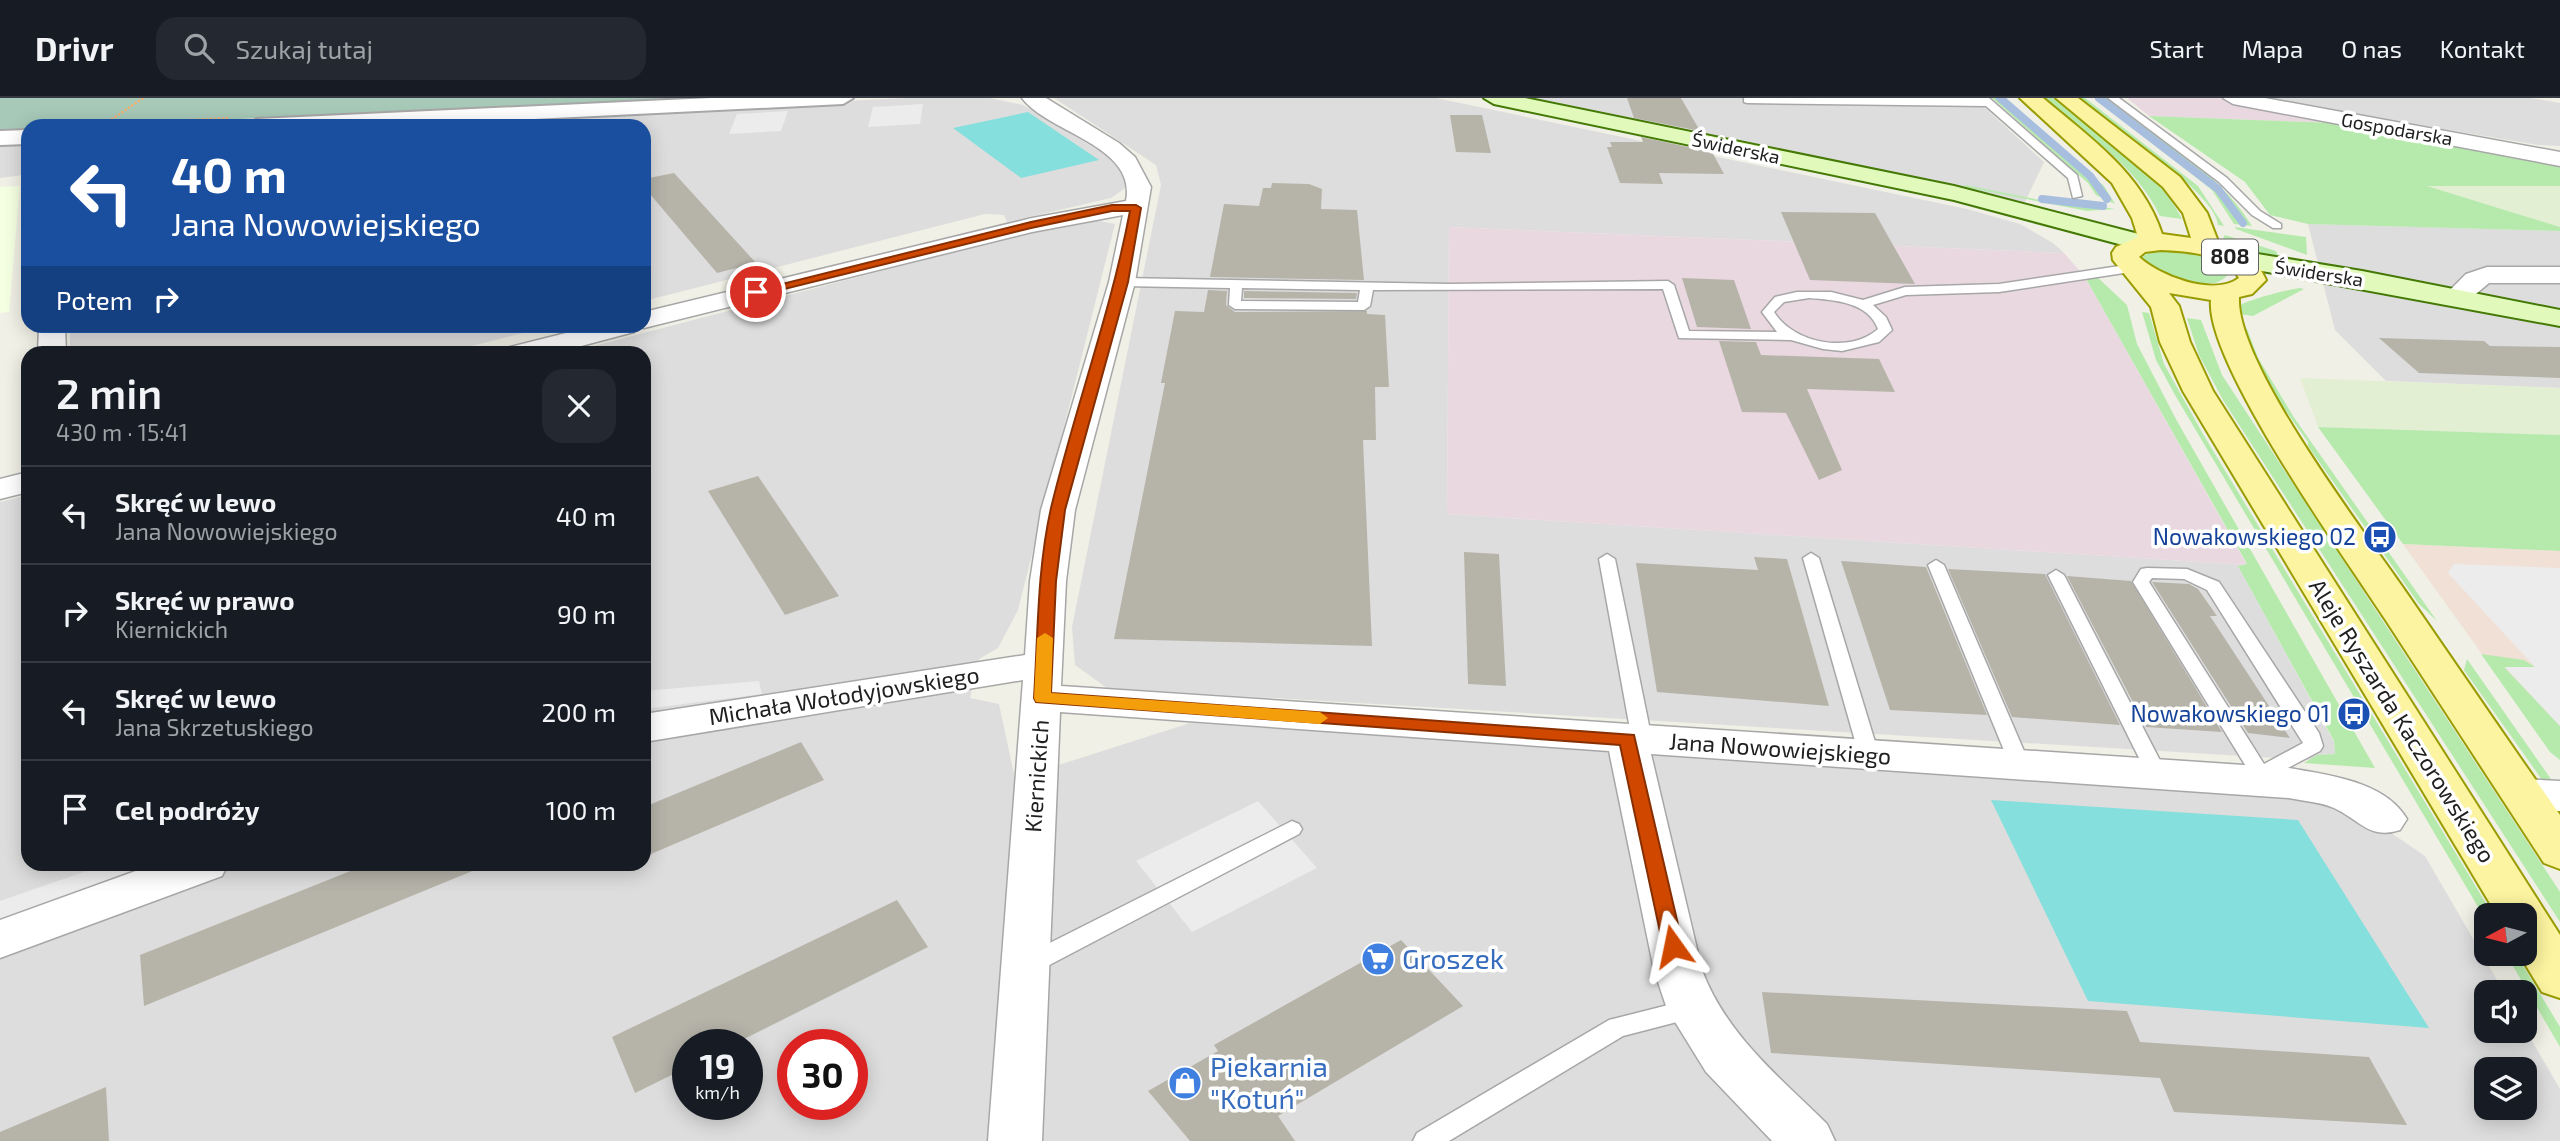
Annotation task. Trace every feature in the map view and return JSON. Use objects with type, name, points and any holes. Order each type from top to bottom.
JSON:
[{"type":"main road","name":"Świderska","points":[[1494,98],[1978,199],[2139,257]]},
{"type":"main road","points":[[2030,98],[2120,177],[2135,195],[2147,220],[2139,257]]},
{"type":"main road","points":[[2066,98],[2166,178],[2183,195],[2195,212],[2207,249]]},
{"type":"main road","name":"808","points":[[2207,249],[2233,258],[2251,272],[2238,288],[2180,287],[2139,257],[2207,249]]},
{"type":"main road","name":"Aleje Ryszarda Kaczorowskiego","points":[[2139,257],[2165,306],[2175,342],[2198,391],[2515,903]]},
{"type":"main road","name":"Świderska","points":[[2233,258],[2560,318]]},
{"type":"main road","name":"Świderska","points":[[2238,288],[2406,288]]},
{"type":"main road","points":[[2238,288],[2224,315],[2243,364],[2290,449],[2541,795],[2560,851]]},
{"type":"main road","points":[[2538,941],[2560,977]]},
{"type":"street","points":[[404,119],[843,98]]},
{"type":"street","name":"Kiernickich","points":[[1015,1141],[1048,581],[1058,510],[1122,282],[1140,187],[1127,162],[1032,98]]},
{"type":"street","name":"Gospodarska","points":[[2233,98],[2560,159]]},
{"type":"street","points":[[0,138],[21,137]]},
{"type":"street","points":[[651,318],[1031,225],[1112,208],[1136,208]]},
{"type":"street","points":[[2456,297],[2475,279],[2487,275],[2560,275]]},
{"type":"street","points":[[547,346],[597,333]]},
{"type":"street","points":[[0,489],[21,484]]},
{"type":"street","name":"Michała Wołodyjowskiego","points":[[651,727],[1043,681]]},
{"type":"street","name":"Jana Nowowiejskiego","points":[[1043,681],[1635,740],[2269,782],[2344,794],[2385,819]]},
{"type":"street","points":[[1635,740],[1678,970],[1692,1009],[1724,1056],[1808,1141]]},
{"type":"street","points":[[0,939],[187,871]]},
{"type":"lane","points":[[2112,98],[2223,180],[2256,213],[2277,226]]},
{"type":"lane","points":[[1747,100],[1986,101],[2073,177],[2077,196]]},
{"type":"lane","points":[[1861,305],[1905,291],[1999,288],[2139,257]]},
{"type":"lane","points":[[1122,282],[1367,286],[1668,285],[1684,335],[1792,337],[1831,346],[1868,344],[1880,338],[1885,330],[1884,321],[1861,305],[1827,295],[1809,294],[1779,299],[1768,312],[1770,321],[1792,337]]},
{"type":"lane","points":[[1236,284],[1235,305],[1364,306],[1367,286]]},
{"type":"lane","points":[[1811,558],[1869,755]]},
{"type":"lane","points":[[1607,559],[1635,740]]},
{"type":"lane","points":[[1936,565],[2020,765]]},
{"type":"lane","points":[[2147,573],[2186,574],[2213,586],[2312,738],[2313,746],[2272,768],[2269,782],[2141,582],[2147,573]]},
{"type":"lane","points":[[2056,575],[2157,774]]},
{"type":"lane","points":[[1025,967],[1292,829]]},
{"type":"lane","points":[[1426,1141],[1617,1027],[1692,1009]]},
{"type":"path","points":[[112,119],[143,98]]},
{"type":"shaded area","points":[[0,98],[684,98],[242,119],[21,119],[21,129],[0,130]]},
{"type":"shaded area","points":[[906,98],[990,98],[1023,105],[1118,162],[1130,185],[1111,198],[1007,222],[1004,215],[985,214],[651,299],[651,119],[470,119]]},
{"type":"shaded area","points":[[1054,98],[1436,98],[1967,209],[2020,224],[2053,243],[2064,253],[1449,227],[1447,514],[2247,565],[2238,566],[2334,742],[2335,754],[2317,755],[2310,760],[1107,688],[1075,665],[1072,627],[1161,185],[1156,165]]},
{"type":"shaded area","points":[[1501,98],[1974,98],[2044,162],[2023,206]]},
{"type":"shaded area","points":[[2127,98],[2218,98],[2335,123],[2149,116]]},
{"type":"shaded area","points":[[2260,98],[2531,98],[2560,103],[2560,146],[2538,145]]},
{"type":"shaded area","points":[[923,104],[920,124],[868,127],[873,107]]},
{"type":"shaded area","points":[[788,111],[781,131],[729,134],[737,114]]},
{"type":"shaded area","points":[[1028,112],[1099,160],[1021,178],[953,128]]},
{"type":"shaded area","points":[[21,132],[21,175],[0,178],[0,133]]},
{"type":"shaded area","points":[[2424,185],[2560,186],[2560,227]]},
{"type":"shaded area","points":[[20,186],[9,312],[0,313],[0,187]]},
{"type":"shaded area","points":[[1084,218],[1115,224],[1018,610],[998,648],[979,659],[970,698],[999,704],[1015,779],[1190,723],[2340,798],[2425,856],[2474,940],[2474,966],[2489,966],[2497,980],[2474,980],[2474,1043],[2533,1043],[2560,1089],[2560,1141],[0,1141],[0,502],[21,497],[21,871],[651,871],[651,346],[594,346]]},
{"type":"shaded area","points":[[2308,224],[2560,231],[2560,388],[2386,381],[2335,330]]},
{"type":"shaded area","points":[[1449,227],[2064,253],[2085,277],[2247,565],[1447,514]]},
{"type":"shaded area","points":[[70,333],[523,333],[472,346],[70,346]]},
{"type":"shaded area","points":[[2300,378],[2560,388],[2560,435],[2318,427]]},
{"type":"shaded area","points":[[2403,544],[2560,551],[2560,755],[2548,746]]},
{"type":"shaded area","points":[[2454,564],[2560,568],[2560,726],[2505,667],[2535,667],[2448,573]]},
{"type":"shaded area","points":[[759,681],[762,694],[651,708],[651,690]]},
{"type":"shaded area","points":[[1991,800],[2298,820],[2429,1028],[2088,1001]]},
{"type":"shaded area","points":[[1258,801],[1317,868],[1192,932],[1136,861]]},
{"type":"shaded area","points":[[87,871],[151,871],[0,925],[0,901]]},
{"type":"green space","points":[[1992,98],[2004,98],[2104,186],[2115,204],[2096,195],[2088,183]]},
{"type":"green space","points":[[2045,98],[2053,98],[2142,168],[2171,200],[2182,219],[2160,216],[2138,181],[2124,166]]},
{"type":"green space","points":[[2080,98],[2085,98],[2198,186],[2224,226],[2218,225],[2213,212],[2182,178]]},
{"type":"green space","points":[[2095,98],[2106,98],[2204,171],[2238,206],[2252,226],[2234,224],[2212,190]]},
{"type":"green space","points":[[2149,116],[2335,123],[2560,164],[2560,186],[2427,186],[2560,227],[2560,231],[2308,224],[2270,215],[2245,182]]},
{"type":"green space","points":[[1965,185],[2040,200],[2048,198],[2115,209],[2087,211]]},
{"type":"green space","points":[[2235,227],[2306,237],[2307,255],[2236,229]]},
{"type":"green space","points":[[2225,235],[2276,251],[2282,263],[2247,252],[2223,238]]},
{"type":"green space","points":[[2168,249],[2209,257],[2229,273],[2221,280],[2200,283],[2175,277],[2144,262],[2143,256],[2155,250]]},
{"type":"green space","points":[[2096,276],[2127,305],[2137,344],[2177,421],[2375,768],[2304,763],[2317,755],[2335,754],[2334,741],[2238,566],[2247,564],[2085,277]]},
{"type":"green space","points":[[2304,289],[2253,316],[2239,314],[2236,307],[2268,295]]},
{"type":"green space","points":[[2142,312],[2149,313],[2164,364],[2203,434],[2486,903],[2476,903],[2156,360]]},
{"type":"green space","points":[[2187,318],[2201,320],[2222,375],[2560,892],[2560,922],[2223,400],[2199,355]]},
{"type":"green space","points":[[2240,327],[2247,329],[2258,358],[2295,419],[2437,621],[2419,604],[2265,382]]},
{"type":"green space","points":[[2318,427],[2560,435],[2560,551],[2403,544]]},
{"type":"green space","points":[[2481,654],[2524,660],[2535,667],[2505,668],[2560,726],[2560,760],[2550,752]]},
{"type":"green space","points":[[2467,659],[2560,792],[2560,805],[2464,670]]},
{"type":"green space","points":[[2513,966],[2523,966],[2532,980],[2521,980]]},
{"type":"green space","points":[[2537,989],[2560,1027],[2560,1047],[2537,1007]]},
{"type":"building","points":[[1627,98],[1681,98],[1700,131],[1634,118]]},
{"type":"building","points":[[1450,115],[1482,115],[1491,153],[1456,152]]},
{"type":"building","points":[[1641,137],[1712,152],[1724,174],[1659,173],[1663,184],[1620,183],[1607,147],[1612,147],[1610,142],[1643,142]]},
{"type":"building","points":[[674,173],[756,263],[717,273],[651,195],[651,178]]},
{"type":"building","points":[[1272,183],[1309,184],[1322,189],[1321,209],[1357,210],[1364,280],[1210,277],[1224,204],[1259,206],[1263,188],[1271,188]]},
{"type":"building","points":[[1781,212],[1875,213],[1915,284],[1810,280]]},
{"type":"building","points":[[1682,278],[1734,280],[1751,329],[1697,327]]},
{"type":"building","points":[[1208,290],[1227,291],[1226,305],[1235,312],[1367,311],[1367,314],[1385,315],[1389,387],[1375,387],[1376,440],[1363,440],[1372,646],[1114,639],[1165,383],[1161,383],[1175,311],[1204,312]]},
{"type":"building","points":[[1244,291],[1357,293],[1356,299],[1244,298]]},
{"type":"building","points":[[2379,338],[2484,341],[2490,346],[2560,347],[2560,378],[2419,373]]},
{"type":"building","points":[[1719,341],[1756,342],[1761,355],[1879,359],[1895,392],[1807,389],[1842,470],[1819,480],[1786,413],[1742,412]]},
{"type":"building","points":[[758,476],[839,596],[785,615],[708,491]]},
{"type":"building","points":[[1464,552],[1499,554],[1506,686],[1468,684]]},
{"type":"building","points":[[1754,557],[1787,559],[1829,706],[1657,692],[1636,563],[1758,570]]},
{"type":"building","points":[[1841,561],[1926,567],[1987,715],[1890,710]]},
{"type":"building","points":[[1948,569],[2045,574],[2120,725],[2012,717]]},
{"type":"building","points":[[2067,576],[2131,581],[2222,732],[2146,727]]},
{"type":"building","points":[[2152,582],[2189,584],[2198,589],[2217,616],[2210,616],[2290,738],[2248,733]]},
{"type":"building","points":[[801,742],[824,780],[651,854],[651,804]]},
{"type":"building","points":[[350,871],[472,871],[144,1006],[140,955]]},
{"type":"building","points":[[897,900],[928,947],[763,1030],[672,1029],[672,1075],[635,1093],[612,1037]]},
{"type":"building","points":[[1401,940],[1463,1006],[1278,1116],[1295,1141],[1190,1141],[1148,1091],[1218,1051],[1214,1045]]},
{"type":"building","points":[[1762,992],[2127,1011],[2140,1042],[2369,1057],[2407,1125],[2174,1112],[2160,1078],[1771,1053]]},
{"type":"building","points":[[106,1087],[109,1141],[0,1141],[0,1132]]},
{"type":"waterway","points":[[2000,98],[2090,176],[2107,199]]},
{"type":"waterway","points":[[2099,98],[2218,189],[2243,223]]},
{"type":"waterway","points":[[2042,199],[2103,206]]},
{"type":"slow traffic","points":[[1045,638],[1042,698],[1320,718]]},
{"type":"place","name":"Nowakowskiego 02","points":[[2380,537]]},
{"type":"place","name":"Nowakowskiego 01","points":[[2354,714]]},
{"type":"place","name":"Groszek","points":[[1378,959]]},
{"type":"place","name":"Piekarnia \"Kotuń\"","points":[[1185,1083]]},
{"type":"route","points":[[756,292],[1031,225],[1112,208],[1136,208],[1122,282],[1058,510],[1048,581],[1042,698],[1628,739],[1673,946]]}]
